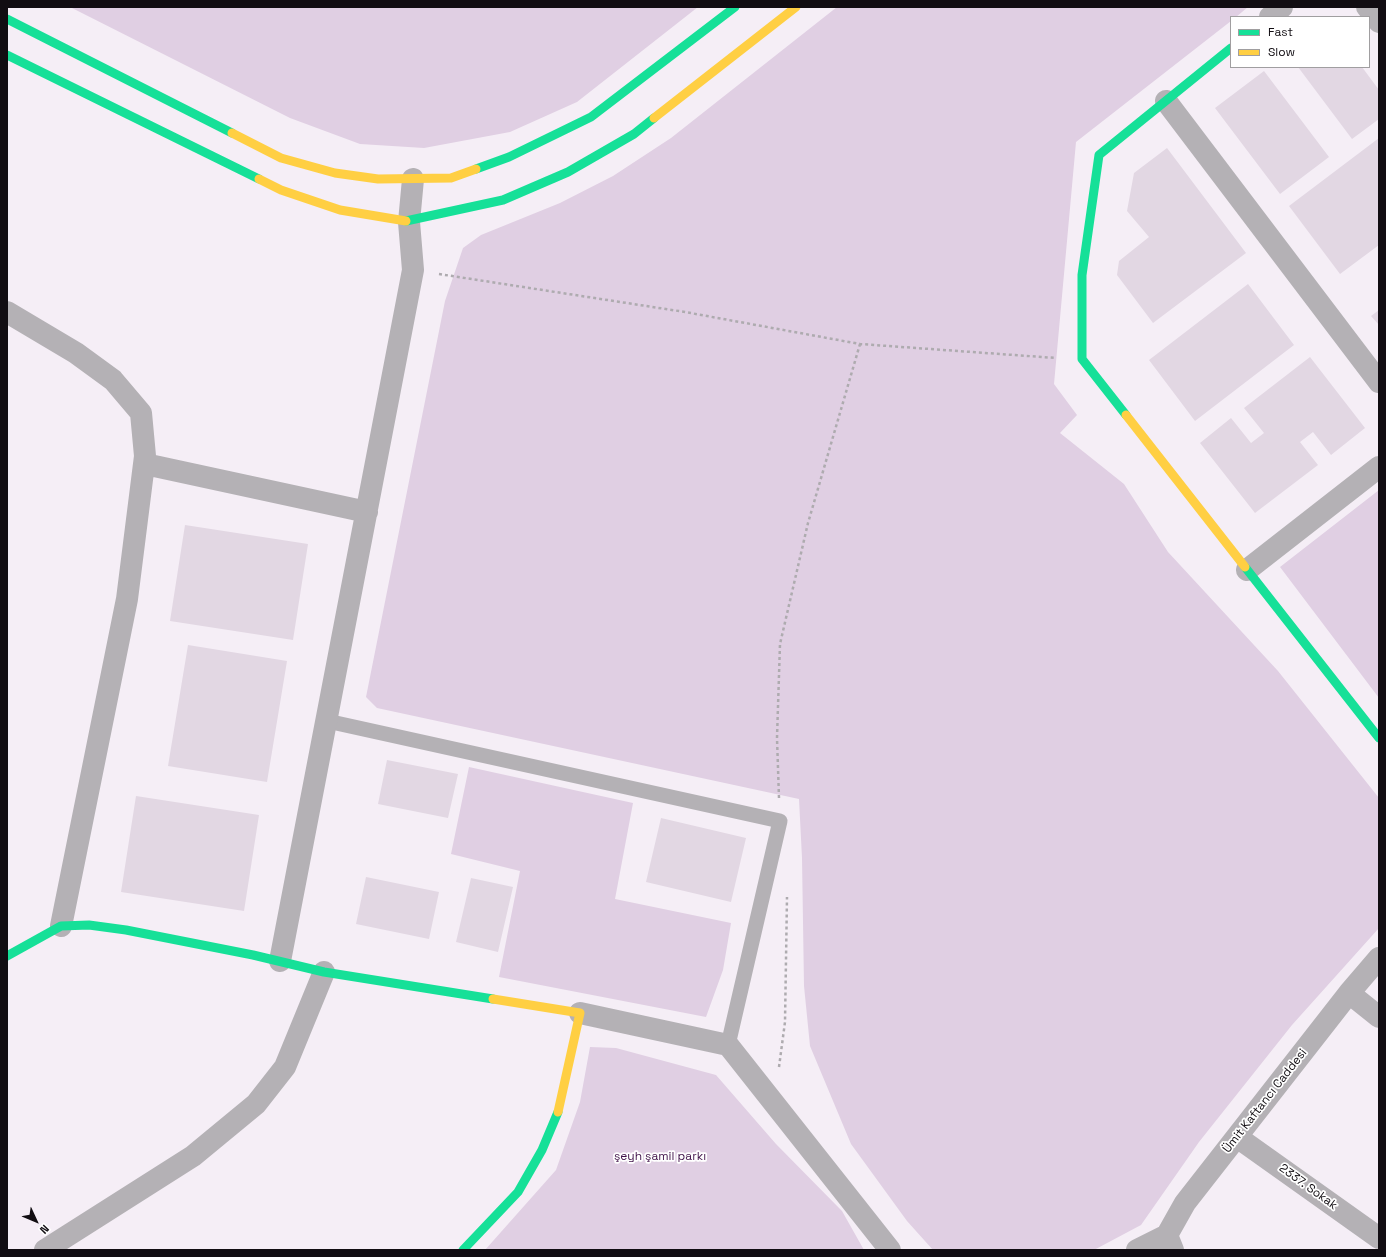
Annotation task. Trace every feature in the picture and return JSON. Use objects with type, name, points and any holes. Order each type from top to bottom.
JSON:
[{"type":"street","points":[[7,20],[281,158],[335,173],[378,179],[412,179],[451,178],[509,157],[591,117],[735,7]]},
{"type":"street","points":[[7,55],[281,190],[340,210],[409,222],[503,200],[568,172],[634,134],[796,7]]},
{"type":"street","points":[[1271,16],[1282,7]]},
{"type":"street","points":[[1368,7],[1379,22]]},
{"type":"street","points":[[1230,49],[1099,154],[1082,275],[1082,359],[1379,738]]},
{"type":"street","points":[[1166,100],[1379,382]]},
{"type":"street","points":[[280,961],[413,270],[409,222],[412,179]]},
{"type":"street","points":[[7,312],[76,353],[113,380],[141,413],[146,456],[127,599],[61,926]]},
{"type":"street","points":[[145,464],[367,512]]},
{"type":"street","points":[[1247,570],[1379,468]]},
{"type":"street","points":[[7,956],[17,949],[61,926],[89,925],[126,930],[280,961],[324,972],[580,1013],[728,1045],[774,1101],[890,1250]]},
{"type":"street","name":"Ümit Kaftancı Caddesi","points":[[1170,1242],[1185,1203],[1349,993],[1379,958]]},
{"type":"street","points":[[45,1250],[193,1156],[256,1104],[285,1067],[324,972]]},
{"type":"street","points":[[1349,993],[1379,1017]]},
{"type":"street","points":[[464,1250],[518,1192],[542,1150],[557,1116],[580,1013]]},
{"type":"street","name":"2337. Sokak","points":[[1237,1136],[1379,1238]]},
{"type":"street","points":[[1137,1250],[1170,1242]]},
{"type":"lane","points":[[327,721],[780,821],[728,1045]]},
{"type":"path","points":[[413,270],[685,312],[860,344],[1082,359]]},
{"type":"path","points":[[780,821],[777,738],[780,644],[808,523],[860,344]]},
{"type":"path","points":[[774,1101],[785,1022],[787,894]]},
{"type":"green space","points":[[70,7],[698,7],[577,102],[510,132],[424,148],[360,144],[290,118]]},
{"type":"green space","points":[[837,7],[1248,7],[1237,16],[1230,16],[1230,22],[1076,142],[1054,384],[1077,415],[1060,433],[1124,484],[1168,552],[1278,671],[1379,798],[1379,928],[1292,1025],[1199,1142],[1141,1225],[1094,1250],[933,1250],[907,1221],[851,1144],[810,1046],[804,986],[802,858],[799,799],[377,708],[366,697],[445,301],[463,248],[481,235],[560,203],[613,176],[671,138]]},
{"type":"green space","points":[[1379,490],[1379,698],[1280,567]]},
{"type":"green space","points":[[469,767],[633,803],[615,899],[731,923],[723,970],[706,1017],[499,977],[520,871],[451,854]]},
{"type":"green space","name":"şeyh şamil parkı","points":[[590,1047],[616,1048],[716,1075],[776,1144],[842,1211],[864,1250],[485,1250],[556,1170],[580,1102]]},
{"type":"building","points":[[1299,68],[1363,68],[1379,90],[1379,119],[1352,139]]},
{"type":"building","points":[[1264,71],[1329,157],[1280,194],[1215,108]]},
{"type":"building","points":[[1379,138],[1379,245],[1340,274],[1289,206]]},
{"type":"building","points":[[1167,148],[1246,253],[1153,323],[1117,275],[1119,261],[1149,237],[1127,211],[1134,173]]},
{"type":"building","points":[[1248,284],[1294,345],[1195,421],[1149,360]]},
{"type":"building","points":[[1379,310],[1379,325],[1371,316]]},
{"type":"building","points":[[1310,357],[1365,428],[1331,455],[1313,432],[1300,442],[1318,465],[1255,513],[1200,443],[1231,418],[1251,443],[1264,433],[1244,408]]},
{"type":"building","points":[[185,525],[308,544],[293,640],[170,621]]},
{"type":"building","points":[[188,645],[287,661],[267,782],[168,766]]},
{"type":"building","points":[[387,760],[458,774],[448,818],[378,804]]},
{"type":"building","points":[[136,796],[259,815],[244,911],[121,892]]},
{"type":"building","points":[[661,818],[746,838],[731,902],[646,882]]},
{"type":"building","points":[[366,877],[439,892],[429,939],[356,924]]},
{"type":"building","points":[[471,878],[513,887],[498,952],[456,942]]},
{"type":"traffic: fast","points":[[476,169],[509,157],[591,117],[735,7]]},
{"type":"traffic: fast","points":[[7,19],[232,133]]},
{"type":"traffic: fast","points":[[1126,415],[1082,359],[1082,275],[1099,155],[1230,49]]},
{"type":"traffic: fast","points":[[7,55],[259,179]]},
{"type":"traffic: fast","points":[[406,221],[503,200],[568,172],[634,134],[654,118]]},
{"type":"traffic: fast","points":[[1245,567],[1379,738]]},
{"type":"traffic: fast","points":[[7,956],[61,926],[89,925],[126,930],[253,955],[324,972],[493,999]]},
{"type":"traffic: fast","points":[[463,1250],[518,1192],[542,1150],[558,1112]]},
{"type":"traffic: slow","points":[[654,118],[796,7]]},
{"type":"traffic: slow","points":[[232,133],[281,158],[335,173],[378,179],[451,178],[476,169]]},
{"type":"traffic: slow","points":[[259,179],[281,190],[340,210],[406,221]]},
{"type":"traffic: slow","points":[[1126,415],[1245,567]]},
{"type":"traffic: slow","points":[[493,999],[580,1013],[558,1112]]}]
